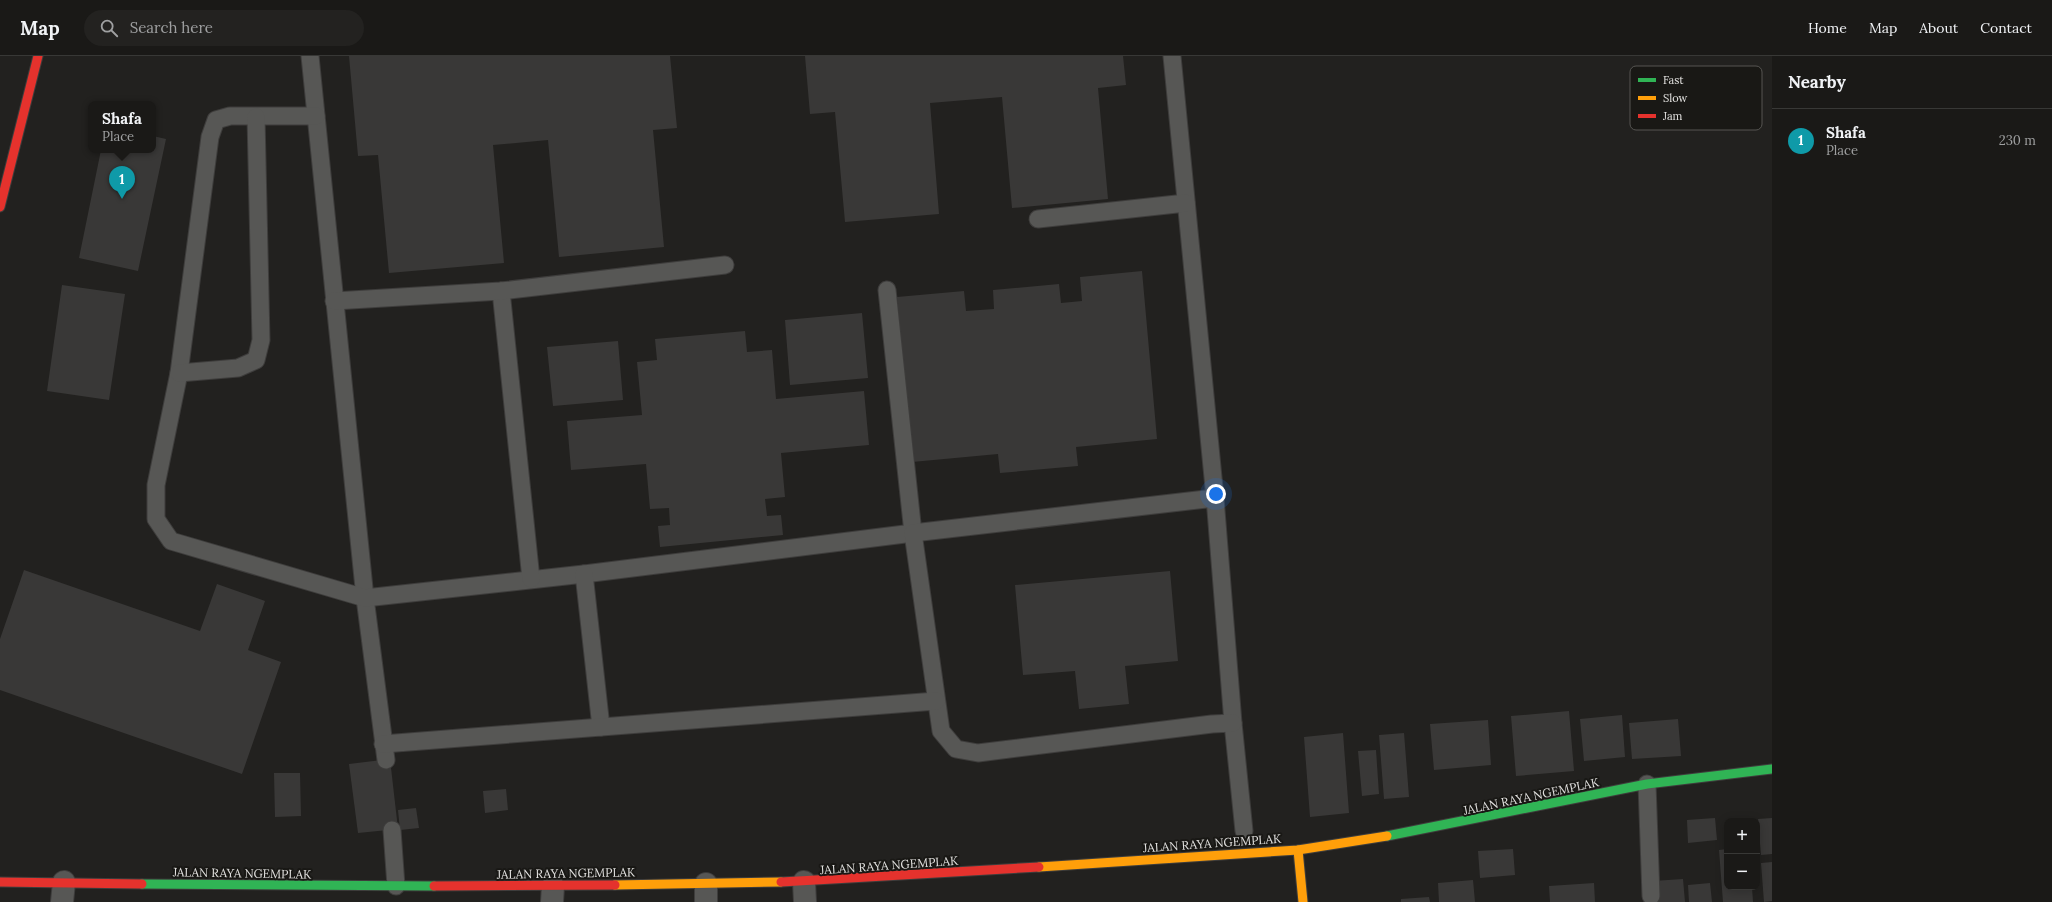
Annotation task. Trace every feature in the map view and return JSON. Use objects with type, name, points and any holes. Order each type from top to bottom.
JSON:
[{"type":"main road","points":[[0,207],[38,56]]},
{"type":"main road","name":"JALAN RAYA NGEMPLAK","points":[[0,882],[63,892],[396,886],[552,894],[804,892],[1298,850],[1373,839],[1456,824],[1647,784],[1772,769]]},
{"type":"main road","points":[[1298,850],[1303,902]]},
{"type":"lane","points":[[310,56],[365,598],[384,752],[600,727],[936,701]]},
{"type":"lane","points":[[1172,56],[1215,498],[1233,723],[1244,831]]},
{"type":"lane","points":[[316,116],[230,116],[216,120],[210,137],[180,373],[156,485],[156,519],[171,541],[365,598],[584,574],[913,533],[1215,498]]},
{"type":"lane","points":[[180,373],[238,368],[256,360],[261,340],[256,116]]},
{"type":"lane","points":[[1038,219],[1186,203]]},
{"type":"lane","points":[[334,301],[501,291],[725,264]]},
{"type":"lane","points":[[886,290],[913,533],[936,701],[941,730],[956,749],[978,753],[1204,725],[1233,723]]},
{"type":"lane","points":[[501,291],[531,579]]},
{"type":"lane","points":[[584,574],[600,727]]},
{"type":"lane","points":[[1647,784],[1651,896]]},
{"type":"lane","points":[[392,830],[396,886]]},
{"type":"building","points":[[349,56],[670,56],[677,128],[653,130],[664,247],[559,257],[548,140],[493,145],[504,263],[389,273],[378,155],[358,156]]},
{"type":"building","points":[[805,56],[1123,56],[1126,85],[1098,88],[1108,199],[1012,208],[1002,97],[930,103],[939,214],[845,222],[835,112],[810,114]]},
{"type":"building","points":[[156,137],[166,139],[138,271],[79,258],[100,153],[156,153]]},
{"type":"building","points":[[1142,271],[1157,439],[1076,447],[1078,466],[1000,473],[998,454],[912,462],[897,297],[964,291],[966,311],[994,309],[993,290],[1059,284],[1061,303],[1082,301],[1080,277]]},
{"type":"building","points":[[62,285],[125,294],[109,400],[47,391]]},
{"type":"building","points":[[862,313],[868,378],[790,385],[785,320]]},
{"type":"building","points":[[745,331],[747,352],[772,350],[776,399],[864,391],[869,445],[781,453],[785,497],[765,499],[767,516],[781,515],[783,535],[660,547],[658,526],[670,525],[669,508],[650,509],[646,464],[571,470],[567,421],[642,415],[637,362],[657,360],[655,339]]},
{"type":"building","points":[[618,341],[623,400],[553,406],[547,347]]},
{"type":"building","points":[[24,570],[200,631],[217,584],[265,601],[248,650],[281,662],[242,774],[0,690],[0,639]]},
{"type":"building","points":[[1170,571],[1178,661],[1125,666],[1129,704],[1079,709],[1075,671],[1023,675],[1015,585]]},
{"type":"building","points":[[1569,711],[1574,771],[1516,776],[1511,716]]},
{"type":"building","points":[[1622,715],[1625,757],[1584,761],[1580,719]]},
{"type":"building","points":[[1678,719],[1681,756],[1632,759],[1629,723]]},
{"type":"building","points":[[1488,720],[1491,765],[1434,770],[1430,724]]},
{"type":"building","points":[[1343,733],[1349,813],[1310,817],[1304,737]]},
{"type":"building","points":[[1404,733],[1409,797],[1384,799],[1379,735]]},
{"type":"building","points":[[1376,750],[1379,794],[1362,796],[1358,751]]},
{"type":"building","points":[[390,759],[398,829],[358,833],[349,764]]},
{"type":"building","points":[[274,773],[300,773],[301,816],[275,817]]},
{"type":"building","points":[[506,789],[508,810],[485,813],[483,791]]},
{"type":"building","points":[[416,808],[419,828],[400,830],[398,810]]},
{"type":"building","points":[[1715,818],[1717,840],[1688,843],[1687,820]]},
{"type":"building","points":[[1772,818],[1772,854],[1761,855],[1760,819]]},
{"type":"building","points":[[1513,849],[1515,875],[1480,878],[1478,851]]},
{"type":"building","points":[[1724,849],[1724,890],[1752,890],[1753,902],[1723,902],[1719,850]]},
{"type":"building","points":[[1772,862],[1772,901],[1764,902],[1761,863]]},
{"type":"building","points":[[1683,879],[1685,902],[1655,902],[1653,881]]},
{"type":"building","points":[[1473,880],[1475,902],[1439,902],[1438,883]]},
{"type":"building","points":[[1594,883],[1595,902],[1550,902],[1549,886]]},
{"type":"building","points":[[1710,883],[1712,902],[1689,902],[1688,885]]},
{"type":"building","points":[[1429,897],[1430,902],[1401,902],[1401,899]]},
{"type":"traffic: fast","points":[[1387,836],[1647,784],[1772,769]]},
{"type":"traffic: fast","points":[[142,884],[434,886]]},
{"type":"traffic: slow","points":[[1039,867],[1298,850],[1387,836]]},
{"type":"traffic: slow","points":[[1298,850],[1303,902]]},
{"type":"traffic: slow","points":[[615,885],[781,882]]},
{"type":"traffic: jam","points":[[0,207],[38,56]]},
{"type":"traffic: jam","points":[[781,882],[1039,867]]},
{"type":"traffic: jam","points":[[0,882],[142,884]]},
{"type":"traffic: jam","points":[[434,886],[615,885]]},
{"type":"place","name":"Shafa","points":[[122,199]]}]
